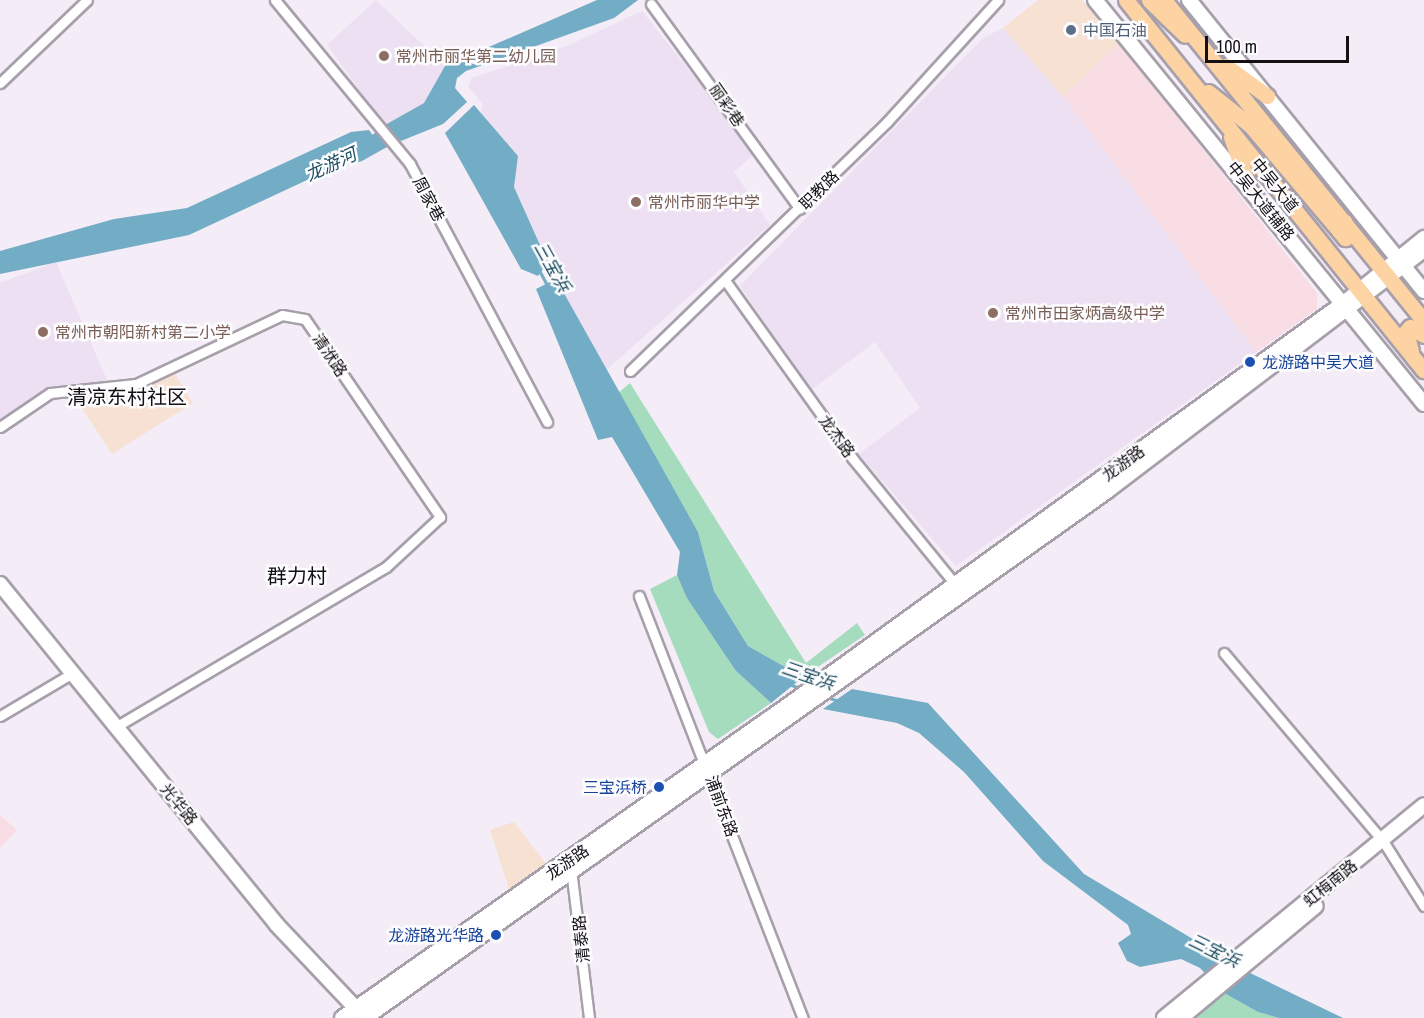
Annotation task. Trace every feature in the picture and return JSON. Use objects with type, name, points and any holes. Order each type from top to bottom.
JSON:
[{"type":"main road","name":"中吴大道辅路","points":[[1095,0],[1348,306],[1424,404]]},
{"type":"main road","name":"中吴大道","points":[[1126,0],[1424,370]]},
{"type":"main road","points":[[1149,0],[1209,54],[1267,96]]},
{"type":"main road","name":"中吴大道","points":[[1164,0],[1424,321]]},
{"type":"main road","points":[[1189,0],[1424,291]]},
{"type":"main road","points":[[1187,75],[1250,125],[1345,238],[1350,235],[1342,217]]},
{"type":"main road","points":[[1228,126],[1248,184]]},
{"type":"main road","name":"龙游路","points":[[342,1018],[363,1015],[708,769],[832,688],[1348,306],[1401,262],[1424,238]]},
{"type":"main road","name":"龙游路","points":[[1401,262],[1424,250]]},
{"type":"main road","name":"龙游路","points":[[708,769],[790,703],[1348,306]]},
{"type":"main road","points":[[1413,356],[1406,332],[1410,327],[1424,335]]},
{"type":"main road","name":"光华路","points":[[0,584],[74,672],[277,925],[363,1015]]},
{"type":"main road","name":"虹梅南路","points":[[1385,844],[1424,805]]},
{"type":"main road","name":"虹梅南路","points":[[1206,990],[1385,844],[1424,817]]},
{"type":"main road","points":[[1164,1018],[1206,990]]},
{"type":"main road","points":[[1181,1018],[1206,990]]},
{"type":"street","points":[[0,83],[87,0]]},
{"type":"street","name":"周家巷","points":[[275,0],[395,150],[410,164],[547,422]]},
{"type":"street","name":"职教路","points":[[630,371],[727,282],[800,209],[998,0]]},
{"type":"street","name":"丽彩巷","points":[[651,4],[800,209]]},
{"type":"street","name":"龙杰路","points":[[727,282],[853,459],[956,584]]},
{"type":"street","name":"清洑路","points":[[0,427],[50,393],[136,384],[282,315],[305,319],[440,517],[386,567],[117,726]]},
{"type":"street","name":"浦前东路","points":[[639,596],[803,1018]]},
{"type":"street","points":[[1224,653],[1385,844],[1424,906]]},
{"type":"street","points":[[0,716],[74,672]]},
{"type":"street","name":"清泰路","points":[[569,867],[589,1018]]},
{"type":"shaded area","name":"常州市丽华第二幼儿园","points":[[376,0],[445,66],[424,103],[385,125],[327,45]]},
{"type":"shaded area","points":[[1038,0],[1082,0],[1119,43],[1063,97],[1003,28]]},
{"type":"shaded area","name":"常州市丽华中学","points":[[642,11],[755,153],[734,172],[770,225],[605,371],[524,218],[514,186],[518,156],[481,113],[483,104],[468,86],[472,78],[567,46]]},
{"type":"shaded area","name":"常州市田家炳高级中学","points":[[1003,28],[1063,97],[1256,352],[956,566],[859,454],[920,408],[875,342],[811,390],[740,286],[983,38]]},
{"type":"shaded area","points":[[1119,43],[1317,293],[1317,309],[1256,352],[1063,97]]},
{"type":"shaded area","name":"常州市朝阳新村第二小学","points":[[56,262],[108,382],[51,386],[0,419],[0,283]]},
{"type":"shaded area","points":[[175,374],[193,403],[112,454],[76,399],[137,390]]},
{"type":"shaded area","points":[[0,815],[17,830],[0,848]]},
{"type":"shaded area","points":[[514,822],[547,865],[510,892],[490,830]]},
{"type":"green space","points":[[630,383],[806,663],[857,623],[865,635],[803,677],[748,646],[714,591],[698,532],[617,394]]},
{"type":"green space","points":[[677,575],[736,671],[771,703],[718,739],[709,732],[650,589]]},
{"type":"green space","points":[[1224,993],[1258,1012],[1279,1018],[1194,1018]]},
{"type":"water","points":[[597,0],[638,0],[614,18],[466,71],[457,78],[455,88],[467,102],[443,124],[401,141],[385,125],[424,103],[445,66]]},
{"type":"water","points":[[474,105],[518,156],[514,187],[548,263],[538,276],[521,269],[445,133]]},
{"type":"water","points":[[369,130],[380,146],[189,235],[0,274],[0,251],[114,219],[187,208],[351,132]]},
{"type":"water","points":[[556,279],[698,532],[714,591],[748,646],[803,677],[771,703],[736,671],[687,598],[677,575],[680,552],[612,437],[598,440],[536,289]]},
{"type":"water","points":[[852,689],[928,703],[1084,874],[1248,972],[1343,1018],[1279,1018],[1258,1012],[1224,993],[1200,968],[1181,959],[1140,967],[1127,961],[1118,943],[1131,934],[1128,925],[1043,861],[964,772],[919,733],[897,723],[823,709]]},
{"type":"waterway","name":"龙游河","points":[[358,153],[415,121]]},
{"type":"waterway","name":"三宝浜","points":[[540,272],[547,285]]},
{"type":"waterway","name":"三宝浜","points":[[789,684],[802,689]]},
{"type":"waterway","name":"三宝浜","points":[[826,697],[839,701]]},
{"type":"place","name":"中国石油","points":[[1071,30]]},
{"type":"place","name":"常州市丽华第二幼儿园","points":[[384,56]]},
{"type":"place","name":"常州市丽华中学","points":[[636,202]]},
{"type":"place","name":"常州市田家炳高级中学","points":[[993,313]]},
{"type":"place","name":"常州市朝阳新村第二小学","points":[[43,332]]},
{"type":"place","name":"龙游路中吴大道","points":[[1250,362]]},
{"type":"place","name":"三宝浜桥","points":[[659,787]]},
{"type":"place","name":"龙游路光华路","points":[[496,935]]},
{"type":"district","name":"清凉东村社区","points":[[127,396]]},
{"type":"district","name":"群力村","points":[[297,575]]}]
